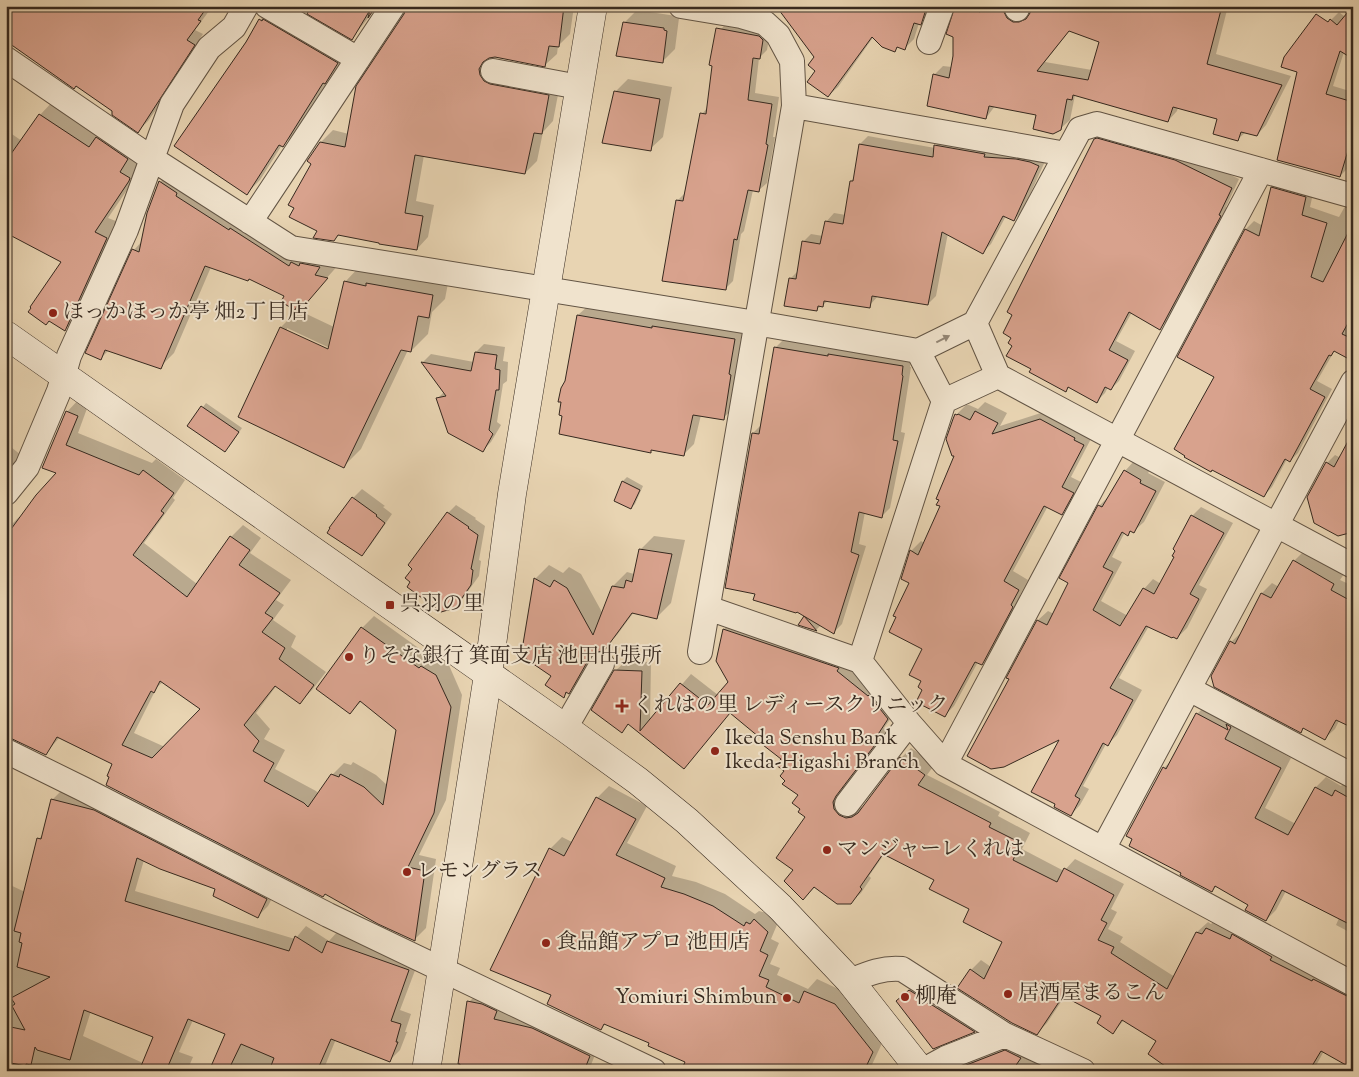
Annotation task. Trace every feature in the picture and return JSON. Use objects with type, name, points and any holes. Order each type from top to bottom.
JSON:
[{"type":"street","points":[[6,493],[27,467],[59,391],[69,356],[126,230],[172,104],[210,48],[234,27],[246,6]]},
{"type":"street","points":[[267,6],[358,59]]},
{"type":"street","points":[[250,222],[393,6]]},
{"type":"street","points":[[426,1071],[488,674],[512,494],[593,6]]},
{"type":"street","points":[[681,6],[742,16],[765,23],[778,36],[792,61],[794,106],[700,652]]},
{"type":"street","points":[[930,42],[942,6]]},
{"type":"street","points":[[6,59],[151,158],[291,248],[918,351],[975,323],[1080,129],[1097,124],[1353,196]]},
{"type":"street","points":[[493,71],[579,86]]},
{"type":"street","points":[[794,106],[1066,154]]},
{"type":"street","points":[[945,764],[1260,170]]},
{"type":"street","points":[[975,323],[998,376],[1353,566]]},
{"type":"street","points":[[6,336],[638,781],[686,821],[780,907],[850,981],[921,1071],[946,1058],[1005,1035]]},
{"type":"street","points":[[860,661],[944,401],[918,351]]},
{"type":"street","points":[[944,401],[998,376]]},
{"type":"street","points":[[1103,849],[1353,382]]},
{"type":"street","points":[[708,608],[860,661],[909,723],[945,764],[1353,984]]},
{"type":"street","points":[[565,728],[602,664]]},
{"type":"street","points":[[1189,689],[1353,776]]},
{"type":"street","points":[[847,804],[909,723]]},
{"type":"street","points":[[6,751],[328,916],[654,1071]]},
{"type":"street","points":[[850,981],[869,973],[890,968],[902,969],[1005,1035],[1083,1071]]},
{"type":"building","points":[[6,6],[208,6],[198,20],[201,21],[187,40],[195,45],[138,133],[112,115],[112,111],[76,86],[74,89],[6,41]]},
{"type":"building","points":[[311,6],[376,6],[368,18],[370,10],[352,40],[307,14]]},
{"type":"building","points":[[407,6],[564,6],[559,47],[549,46],[545,67],[495,57],[483,62],[479,69],[484,81],[490,84],[549,95],[542,134],[534,133],[525,174],[415,155],[405,213],[423,216],[417,250],[338,235],[334,241],[313,238],[317,231],[289,217],[294,208],[288,205],[311,164],[307,161],[320,142],[345,147],[356,86],[404,14]]},
{"type":"building","points":[[776,6],[927,6],[921,25],[914,23],[905,50],[897,47],[895,52],[882,47],[872,37],[828,97],[807,82],[815,71],[808,65],[814,57]]},
{"type":"building","points":[[955,6],[966,6],[980,12],[982,6],[1004,6],[1007,18],[1013,22],[1019,22],[1026,19],[1030,13],[1031,6],[1222,6],[1207,64],[1282,85],[1257,136],[1241,132],[1238,141],[1213,134],[1217,119],[1173,107],[1168,122],[1073,95],[1072,100],[1067,99],[1061,130],[1053,134],[1033,129],[1036,115],[989,106],[986,119],[927,106],[933,74],[949,78],[953,56],[953,37],[946,34]],"holes":[[[1069,31],[1099,42],[1088,80],[1037,71]]]},
{"type":"building","points":[[1353,6],[1353,59],[1340,51],[1326,94],[1353,102],[1353,134],[1340,177],[1277,160],[1297,72],[1281,67],[1284,57],[1316,14],[1328,22],[1330,19],[1337,25]]},
{"type":"building","points":[[259,19],[262,21],[263,19],[338,63],[325,84],[323,83],[283,147],[279,145],[247,195],[174,146],[246,42]]},
{"type":"building","points":[[623,22],[664,28],[667,31],[663,63],[616,56]]},
{"type":"building","points":[[716,28],[759,36],[763,40],[760,59],[753,58],[748,100],[772,104],[766,144],[768,145],[759,192],[748,190],[737,240],[734,239],[726,290],[662,281],[676,200],[683,201],[700,113],[706,114],[712,66],[709,65]]},
{"type":"building","points":[[614,91],[660,99],[651,151],[602,143]]},
{"type":"building","points":[[39,114],[89,147],[96,137],[128,159],[120,172],[130,178],[129,181],[95,232],[107,238],[65,331],[49,321],[46,325],[28,312],[61,262],[6,233],[6,161]]},
{"type":"building","points":[[1097,138],[1175,160],[1232,188],[1219,215],[1221,216],[1160,330],[1129,312],[1109,350],[1128,360],[1111,390],[1105,387],[1097,403],[1068,387],[1066,392],[1029,372],[1031,369],[1006,356],[1012,346],[1008,343],[1011,338],[1003,333],[1012,315],[1007,312],[1094,139]]},
{"type":"building","points":[[859,144],[933,157],[934,145],[985,154],[984,157],[1016,159],[1039,166],[1014,221],[1003,216],[983,254],[942,232],[928,305],[872,296],[870,308],[824,301],[823,307],[818,306],[817,311],[784,306],[789,278],[796,279],[802,241],[820,244],[825,221],[843,224],[850,181],[853,181]]},
{"type":"building","points":[[159,181],[177,193],[176,196],[289,266],[291,262],[299,266],[300,263],[320,267],[315,275],[328,278],[304,306],[298,304],[295,310],[281,302],[284,296],[249,279],[248,281],[205,266],[161,369],[105,350],[101,360],[85,353],[132,249],[139,252],[147,213]]},
{"type":"building","points":[[1271,187],[1306,197],[1302,215],[1327,223],[1311,277],[1323,282],[1353,223],[1353,314],[1342,334],[1353,339],[1353,346],[1347,358],[1334,351],[1331,356],[1329,355],[1310,389],[1325,397],[1290,462],[1285,459],[1264,497],[1212,470],[1211,472],[1184,457],[1174,449],[1214,377],[1177,357],[1245,229],[1259,236]]},
{"type":"building","points":[[344,281],[366,286],[366,283],[433,295],[429,318],[418,316],[411,352],[401,350],[344,468],[238,417],[280,327],[328,349]]},
{"type":"building","points":[[577,315],[652,328],[652,326],[735,339],[724,420],[693,415],[684,456],[651,450],[651,453],[559,434],[562,416],[559,415],[561,402],[558,402],[561,388],[565,381]]},
{"type":"building","points":[[774,347],[903,366],[893,440],[898,441],[882,518],[859,512],[851,552],[859,555],[834,634],[797,612],[753,600],[755,594],[725,588],[752,433],[759,434]]},
{"type":"building","points":[[475,352],[497,355],[495,369],[500,370],[499,390],[496,390],[489,430],[493,434],[483,452],[448,433],[436,398],[446,396],[421,362],[471,371]]},
{"type":"building","points":[[201,406],[239,432],[225,452],[187,426]]},
{"type":"building","points":[[66,411],[78,416],[66,445],[139,475],[143,470],[174,493],[161,511],[164,513],[133,555],[187,597],[230,536],[250,550],[239,565],[280,593],[265,613],[273,618],[262,632],[285,648],[279,659],[314,685],[300,704],[275,686],[244,725],[259,741],[253,751],[274,763],[264,781],[308,807],[331,774],[339,777],[340,774],[364,787],[383,805],[396,730],[360,701],[350,714],[316,689],[361,627],[419,668],[421,666],[436,675],[451,707],[434,813],[408,867],[425,871],[415,941],[378,924],[325,894],[323,897],[106,785],[109,777],[107,776],[112,764],[57,737],[46,755],[6,736],[6,536],[36,495],[56,473],[42,468]],"holes":[[[160,681],[200,709],[152,758],[122,745],[151,691],[154,693]]]},
{"type":"building","points":[[975,411],[998,423],[992,434],[1040,419],[1084,445],[1062,487],[1074,493],[1062,515],[1044,506],[1004,581],[1019,590],[1011,605],[1013,607],[982,665],[975,662],[945,717],[916,702],[922,690],[918,687],[921,681],[909,675],[922,649],[889,632],[896,617],[893,616],[909,583],[901,579],[910,550],[918,555],[940,506],[936,505],[939,500],[936,499],[954,456],[952,456],[946,439],[953,419],[955,414],[958,414],[970,420]]},
{"type":"building","points":[[1353,432],[1353,532],[1338,536],[1314,523],[1307,497],[1326,462],[1334,467]]},
{"type":"building","points":[[1124,470],[1141,480],[1140,483],[1156,491],[1134,533],[1130,531],[1128,536],[1122,532],[1103,567],[1113,572],[1093,610],[1120,626],[1143,588],[1154,594],[1174,557],[1172,556],[1175,551],[1173,549],[1191,515],[1224,533],[1190,594],[1199,599],[1177,639],[1146,626],[1110,688],[1133,700],[1108,746],[1103,743],[1075,796],[1080,799],[1071,816],[1054,807],[1055,804],[1031,792],[1059,740],[1004,767],[991,769],[967,756],[1009,679],[1006,678],[1037,620],[1047,625],[1068,583],[1059,578],[1098,505],[1102,507]]},
{"type":"building","points":[[622,481],[640,490],[631,509],[614,501]]},
{"type":"building","points":[[352,497],[385,523],[362,556],[327,533]]},
{"type":"building","points":[[447,512],[478,535],[471,569],[473,570],[471,585],[455,608],[441,612],[407,587],[410,582],[405,578],[412,569],[408,565]]},
{"type":"building","points":[[639,549],[672,554],[657,619],[632,613],[604,651],[596,652],[590,657],[569,694],[566,692],[564,698],[545,685],[551,676],[526,659],[522,650],[534,578],[550,587],[554,580],[567,588],[593,635],[612,586],[624,588],[626,580],[632,582]]},
{"type":"building","points":[[1293,560],[1334,584],[1331,590],[1353,602],[1353,728],[1336,720],[1325,740],[1303,728],[1301,733],[1214,687],[1211,676],[1230,641],[1235,644],[1261,593],[1271,598]]},
{"type":"building","points":[[804,616],[817,631],[798,625]]},
{"type":"building","points":[[723,629],[839,668],[837,671],[869,695],[888,719],[875,739],[878,741],[836,796],[833,802],[834,809],[839,815],[846,818],[858,813],[900,757],[925,775],[918,785],[991,823],[989,827],[1021,843],[1013,860],[1057,882],[1064,868],[1114,895],[1101,920],[1107,923],[1098,940],[1114,947],[1111,953],[1167,989],[1196,932],[1202,934],[1206,928],[1230,939],[1232,934],[1272,957],[1270,960],[1353,999],[1353,1069],[1321,1051],[1309,1071],[1172,1071],[1148,1054],[1156,1041],[1122,1020],[1113,1034],[1097,1023],[1101,1016],[1063,996],[1037,1035],[1012,1023],[957,988],[970,969],[984,979],[1002,942],[963,922],[969,909],[929,889],[934,880],[883,854],[860,887],[862,889],[851,904],[837,904],[814,887],[803,900],[784,881],[793,870],[776,858],[805,817],[798,812],[800,809],[792,803],[798,795],[782,784],[785,781],[780,776],[784,771],[776,765],[781,759],[763,745],[765,742],[730,713],[684,769],[628,724],[622,733],[591,710],[614,670],[642,671],[640,731],[680,683],[708,705],[728,682],[716,661]]},
{"type":"building","points":[[1196,713],[1228,730],[1226,724],[1231,727],[1225,739],[1281,768],[1255,818],[1288,835],[1315,787],[1332,796],[1335,790],[1353,800],[1353,926],[1282,890],[1266,921],[1245,910],[1248,905],[1215,886],[1212,892],[1180,875],[1181,873],[1129,846],[1132,839],[1126,836],[1163,767],[1166,769]]},
{"type":"building","points":[[596,797],[636,819],[616,855],[665,878],[661,887],[713,906],[744,926],[746,922],[750,924],[754,919],[768,932],[760,951],[768,955],[759,976],[769,980],[766,987],[799,1003],[804,991],[835,1004],[873,1052],[864,1071],[681,1071],[685,1062],[648,1046],[649,1043],[604,1024],[601,1030],[547,1004],[551,995],[490,970],[549,848],[564,856]]},
{"type":"building","points":[[51,799],[94,810],[267,899],[258,918],[213,896],[215,889],[160,869],[137,858],[125,901],[289,951],[295,936],[322,953],[327,941],[409,970],[391,1021],[401,1024],[396,1042],[398,1042],[390,1062],[331,1039],[317,1071],[269,1071],[274,1058],[241,1044],[228,1071],[209,1071],[225,1034],[188,1019],[166,1071],[139,1071],[153,1037],[84,1010],[70,1060],[37,1050],[35,1047],[31,1065],[26,1064],[26,1066],[6,1062],[6,1026],[25,1030],[12,1006],[15,1004],[11,998],[50,977],[17,967],[22,943],[19,942],[21,933],[14,931],[37,838],[41,839]]},
{"type":"building","points":[[909,990],[925,1000],[930,1006],[932,1005],[975,1032],[933,1049],[896,1001]]},
{"type":"building","points":[[467,1001],[482,1004],[497,1011],[494,1019],[532,1028],[590,1056],[584,1071],[459,1071],[460,1064],[458,1064]]},
{"type":"building","points":[[1005,1050],[1021,1058],[1012,1071],[951,1071]]},
{"type":"place","name":"ほっかほっか亭 畑2丁目店","points":[[53,313]]},
{"type":"place","name":"呉羽の里","points":[[390,605]]},
{"type":"place","name":"りそな銀行 箕面支店 池田出張所","points":[[349,657]]},
{"type":"place","name":"くれはの里 レディースクリニック","points":[[622,706]]},
{"type":"place","name":"Ikeda Senshu Bank Ikeda-Higashi Branch","points":[[715,751]]},
{"type":"place","name":"マンジャーレくれは","points":[[827,850]]},
{"type":"place","name":"レモングラス","points":[[407,872]]},
{"type":"place","name":"食品館アプロ 池田店","points":[[546,943]]},
{"type":"place","name":"居酒屋まるこん","points":[[1008,994]]},
{"type":"place","name":"柳庵","points":[[905,997]]},
{"type":"place","name":"Yomiuri Shimbun","points":[[787,998]]}]
